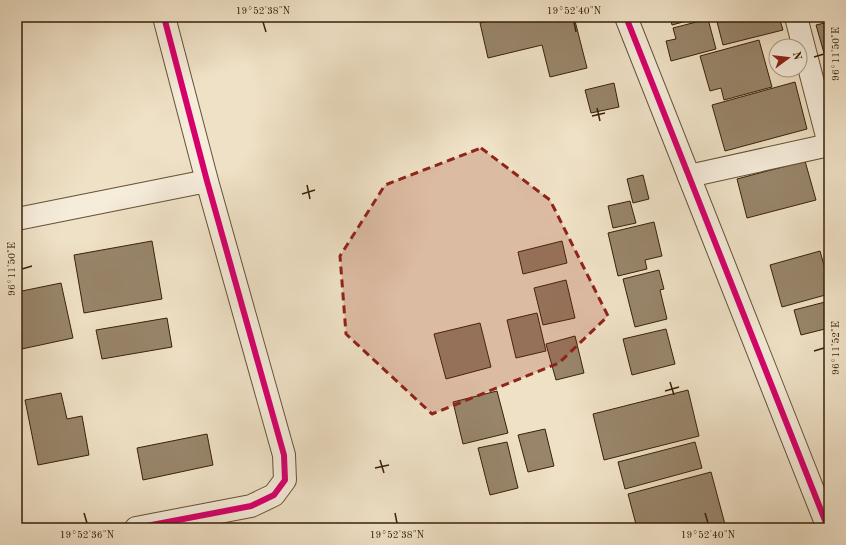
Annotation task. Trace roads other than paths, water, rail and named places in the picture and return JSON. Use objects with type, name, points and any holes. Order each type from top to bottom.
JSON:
[{"type":"street","points":[[136,528],[250,506],[274,495],[285,480],[284,455],[207,181],[164,17]]},
{"type":"street","points":[[626,17],[828,528]]},
{"type":"street","points":[[689,176],[829,144],[796,17]]},
{"type":"street","points":[[17,219],[207,181]]}]
